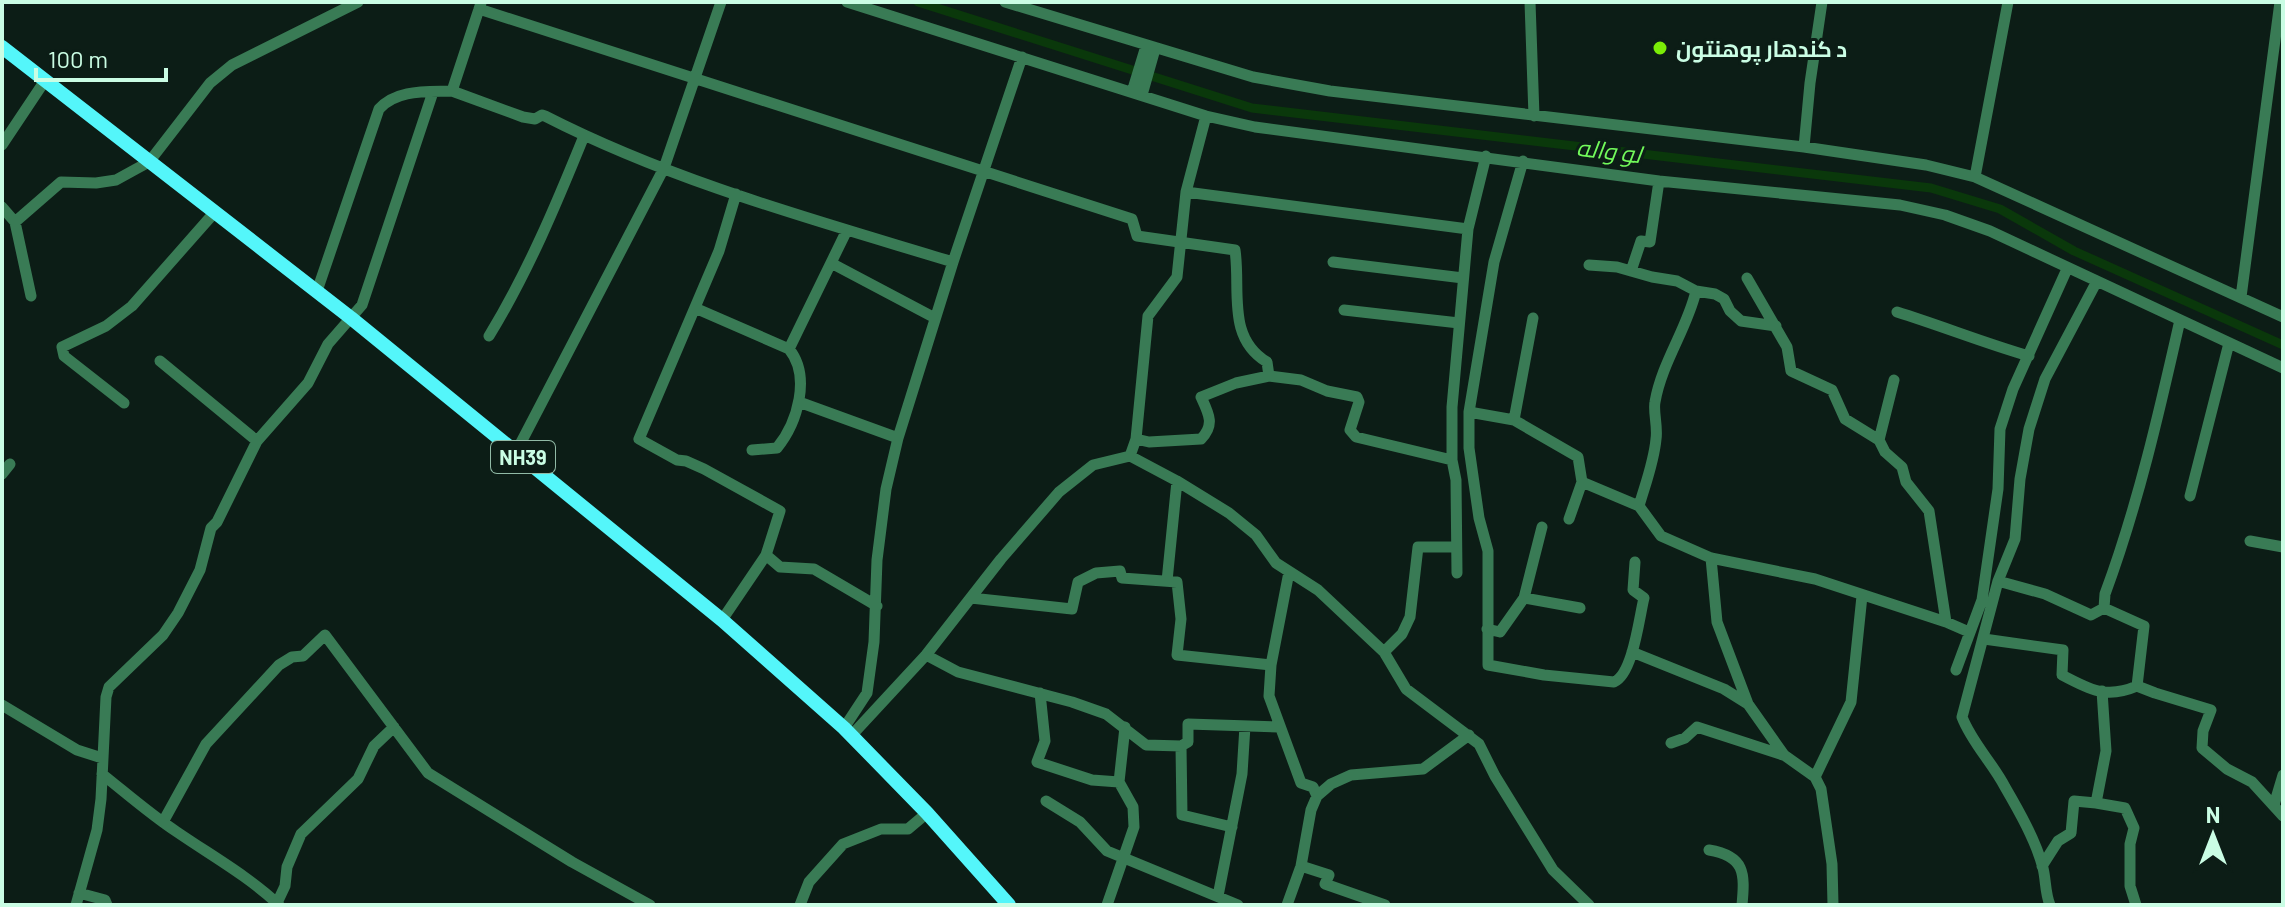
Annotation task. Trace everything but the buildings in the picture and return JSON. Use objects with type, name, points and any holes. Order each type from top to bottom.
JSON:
[{"type":"main road","name":"NH39","points":[[2,47],[351,318],[722,620],[847,732],[927,813],[1009,905]]},
{"type":"street","points":[[15,222],[61,182],[116,180],[149,162],[210,83],[232,65],[358,2]]},
{"type":"street","points":[[516,452],[664,168],[721,2]]},
{"type":"street","points":[[847,2],[1206,116],[1255,127],[1659,181],[1915,208],[1945,215],[1990,231],[2283,368]]},
{"type":"street","points":[[1005,2],[1150,48],[1284,83],[1804,147],[1926,165],[1975,177],[2283,317]]},
{"type":"street","points":[[1530,2],[1534,116]]},
{"type":"street","points":[[1804,147],[1822,2]]},
{"type":"street","points":[[1975,177],[2008,2]]},
{"type":"street","points":[[2241,297],[2280,2]]},
{"type":"street","points":[[452,91],[480,5],[696,79],[1132,219],[1137,236],[1235,250],[1238,272],[1235,303],[1240,330],[1253,354],[1267,362],[1269,376]]},
{"type":"street","points":[[1137,94],[1150,48]]},
{"type":"street","points":[[847,732],[867,693],[877,606],[877,560],[884,503],[898,438],[1022,57]]},
{"type":"street","points":[[2,145],[44,82]]},
{"type":"street","points":[[317,291],[379,109],[387,100],[413,93],[452,91],[523,117],[535,119],[545,116],[584,136],[736,194],[953,262]]},
{"type":"street","points":[[107,905],[105,900],[78,899],[97,830],[109,687],[163,635],[178,613],[200,570],[211,528],[217,522],[257,441],[308,383],[328,344],[362,305],[433,92]]},
{"type":"street","points":[[1130,456],[1136,439],[1148,316],[1177,277],[1186,192],[1206,116]]},
{"type":"street","points":[[489,336],[543,236],[584,136]]},
{"type":"street","points":[[1457,573],[1452,407],[1468,229],[1486,156]]},
{"type":"street","points":[[1523,161],[1494,262],[1469,412],[1469,448],[1479,518],[1488,551],[1488,665],[1544,675],[1618,681],[1628,667],[1644,598],[1633,590],[1635,562]]},
{"type":"street","points":[[1631,271],[1641,241],[1650,242],[1659,181]]},
{"type":"street","points":[[1186,192],[1468,229]]},
{"type":"street","points":[[722,620],[766,555],[780,511],[704,469],[677,460],[639,439],[719,251],[736,194]]},
{"type":"street","points":[[2,207],[15,222],[31,296]]},
{"type":"street","points":[[124,403],[64,356],[62,347],[106,326],[132,306],[214,213]]},
{"type":"street","points":[[789,349],[847,230]]},
{"type":"street","points":[[1333,262],[1463,278]]},
{"type":"street","points":[[831,263],[935,318]]},
{"type":"street","points":[[1589,265],[1677,281],[1696,291],[1724,299],[1730,311],[1741,321],[1776,326]]},
{"type":"street","points":[[1956,670],[1982,600],[1998,489],[2000,429],[2013,389],[2067,269]]},
{"type":"street","points":[[1747,278],[1787,347],[1791,371],[1828,387],[1845,419],[1879,440],[1885,452],[1902,467],[1906,482],[1929,511],[1946,622]]},
{"type":"street","points":[[2050,905],[2042,866],[2006,788],[1988,757],[1969,735],[1962,717],[1984,639],[1983,631],[2015,539],[2027,441],[2045,379],[2097,281]]},
{"type":"street","points":[[1639,506],[1656,445],[1658,423],[1654,406],[1668,357],[1696,291]]},
{"type":"street","points":[[695,308],[789,349],[798,360],[801,372],[799,402],[777,448],[752,450]]},
{"type":"street","points":[[1344,310],[1459,323]]},
{"type":"street","points":[[1897,312],[1956,330],[1973,340],[2029,356]]},
{"type":"street","points":[[1514,420],[1533,318]]},
{"type":"street","points":[[2104,608],[2105,594],[2133,512],[2180,320]]},
{"type":"street","points":[[2190,496],[2229,343]]},
{"type":"street","points":[[160,361],[257,441]]},
{"type":"street","points":[[1136,439],[1149,442],[1201,439],[1209,432],[1210,417],[1201,397],[1236,383],[1269,376],[1301,380],[1327,391],[1357,397],[1359,402],[1350,430],[1356,437],[1452,460]]},
{"type":"street","points":[[1879,440],[1894,380]]},
{"type":"street","points":[[799,402],[898,438]]},
{"type":"street","points":[[1469,412],[1514,420],[1578,457],[1582,482],[1569,519]]},
{"type":"street","points":[[847,732],[926,655],[1059,492],[1093,465],[1130,456],[1229,513],[1256,535],[1276,563],[1318,590],[1384,652],[1406,689],[1479,744],[1495,776],[1553,870],[1589,905]]},
{"type":"street","points":[[2,474],[10,464]]},
{"type":"street","points":[[1167,581],[1177,481]]},
{"type":"street","points":[[1582,482],[1639,506],[1661,536],[1711,558],[1815,579],[1969,632]]},
{"type":"street","points":[[1487,629],[1500,632],[1524,598],[1542,527]]},
{"type":"street","points":[[2250,541],[2283,547]]},
{"type":"street","points":[[1384,652],[1402,634],[1410,617],[1418,547],[1456,547]]},
{"type":"street","points":[[766,555],[780,567],[814,569],[877,606]]},
{"type":"street","points":[[1711,558],[1717,622],[1748,704],[1784,755]]},
{"type":"street","points":[[971,598],[1072,609],[1078,582],[1096,573],[1120,571],[1122,578],[1177,582],[1181,619],[1177,655],[1271,665]]},
{"type":"street","points":[[1289,572],[1271,665],[1269,696],[1301,783],[1315,792]]},
{"type":"street","points":[[1998,581],[2045,594],[2091,615],[2104,608]]},
{"type":"street","points":[[1815,777],[1851,702],[1862,596]]},
{"type":"street","points":[[1524,598],[1580,608]]},
{"type":"street","points":[[2104,608],[2144,626],[2137,686]]},
{"type":"street","points":[[163,822],[206,744],[279,665],[292,657],[303,656],[325,635],[428,773],[572,862],[650,905]]},
{"type":"street","points":[[1984,639],[2063,650],[2062,675],[2090,690],[2120,693],[2137,686],[2211,710],[2203,731],[2202,748],[2227,769],[2252,782],[2283,816]]},
{"type":"street","points":[[1632,652],[1724,689],[1748,704]]},
{"type":"street","points":[[926,655],[958,672],[1106,714],[1146,745],[1181,746],[1188,742],[1188,724],[1279,727]]},
{"type":"street","points":[[2096,803],[2106,751],[2102,691]]},
{"type":"street","points":[[1040,693],[1045,741],[1037,762],[1092,780],[1119,782]]},
{"type":"street","points":[[2,705],[77,750],[102,758]]},
{"type":"street","points":[[1218,896],[1242,774],[1245,726]]},
{"type":"street","points":[[102,774],[163,822],[268,893],[278,904],[285,886],[287,867],[301,834],[358,779],[374,746],[394,727]]},
{"type":"street","points":[[1107,905],[1134,827],[1133,807],[1119,782],[1125,727]]},
{"type":"street","points":[[1671,743],[1685,738],[1697,727],[1784,755],[1815,777],[1821,789],[1832,864],[1833,905]]},
{"type":"street","points":[[1315,792],[1351,775],[1423,769],[1469,735]]},
{"type":"street","points":[[1181,746],[1182,815],[1232,827]]},
{"type":"street","points":[[2274,805],[2283,775]]},
{"type":"street","points":[[1287,905],[1301,866],[1315,792]]},
{"type":"street","points":[[1046,801],[1080,822],[1107,851],[1232,904]]},
{"type":"street","points":[[2042,866],[2058,841],[2071,833],[2074,801],[2125,808],[2134,828],[2130,844],[2130,886],[2136,905]]},
{"type":"street","points":[[800,905],[809,882],[843,844],[881,829],[908,829],[927,813]]},
{"type":"street","points":[[1709,850],[1724,853],[1742,868],[1745,877],[1742,905]]},
{"type":"street","points":[[1301,866],[1329,875],[1325,884],[1385,905]]},
{"type":"waterway","name":"لو واله","points":[[918,2],[1252,108],[1931,188],[2000,209],[2074,251],[2283,345]]},
{"type":"place","name":"د کندهار پوهنتون","points":[[1660,48]]}]
